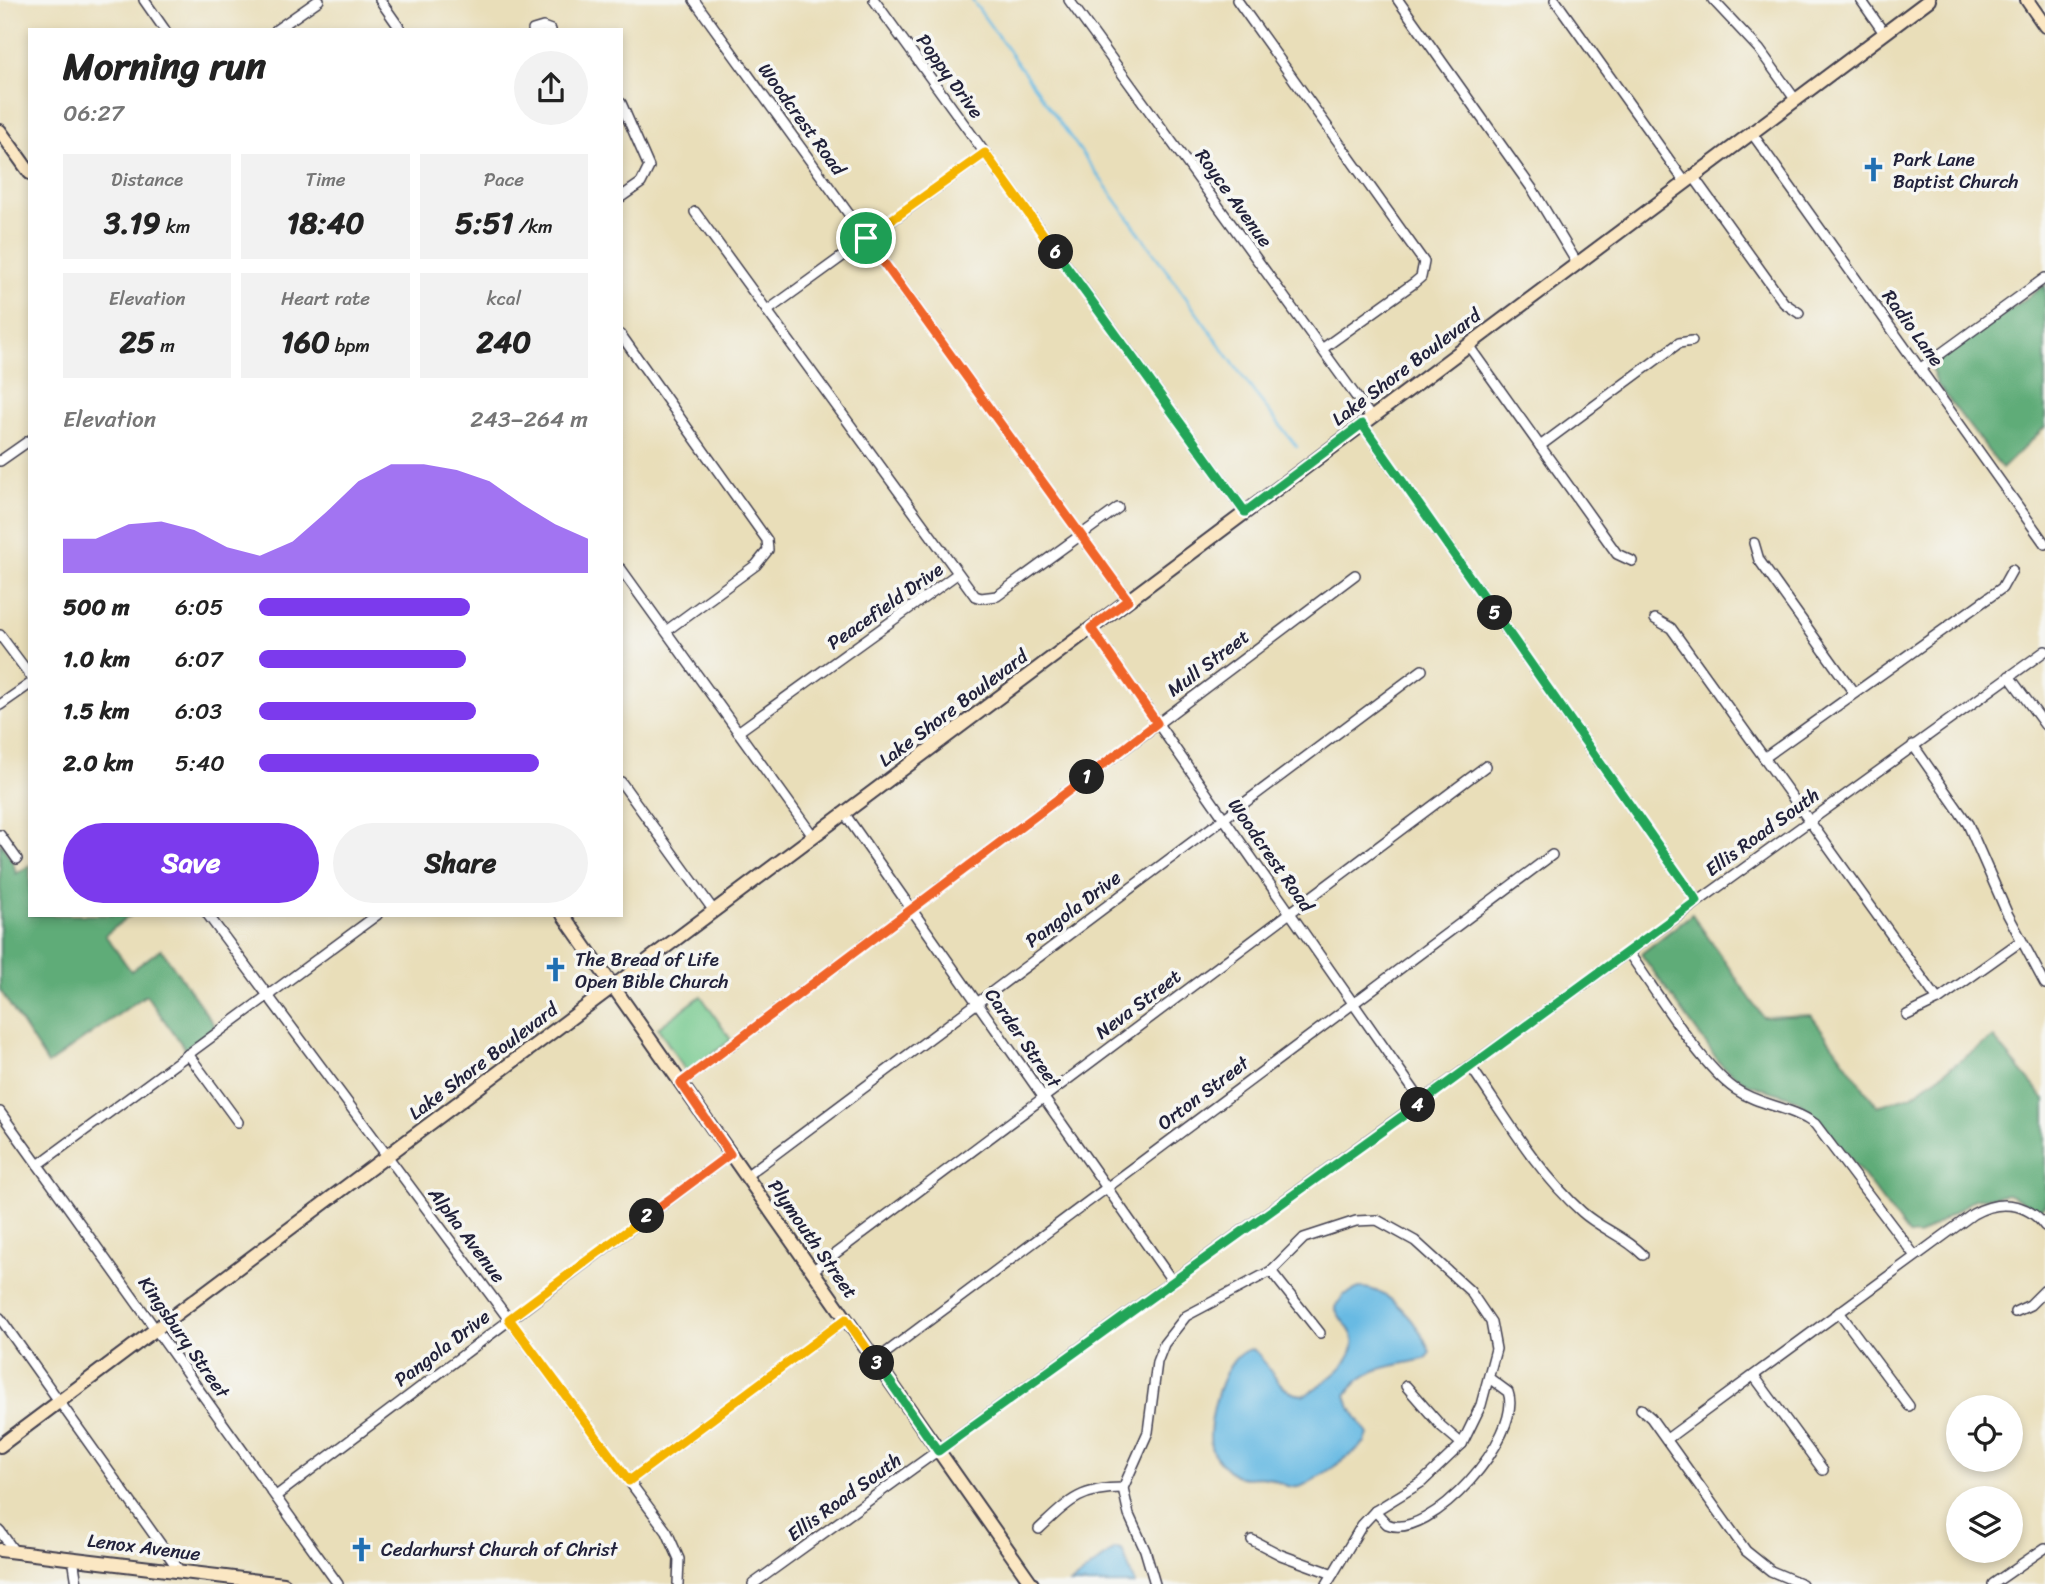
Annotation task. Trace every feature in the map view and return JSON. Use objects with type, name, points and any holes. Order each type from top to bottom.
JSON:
[{"type":"street","points":[[144,0],[164,28]]},
{"type":"street","points":[[279,28],[319,0]]},
{"type":"street","points":[[380,0],[400,28]]},
{"type":"street","name":"Woodcrest Road","points":[[694,0],[1128,600]]},
{"type":"street","name":"Poppy Drive","points":[[874,0],[1245,512]]},
{"type":"street","name":"Royce Avenue","points":[[1069,0],[1322,349],[1367,421],[1697,901]]},
{"type":"street","points":[[1237,0],[1424,262],[1421,277],[1414,283],[1322,349]]},
{"type":"street","points":[[1398,0],[1533,190],[1577,263]]},
{"type":"street","points":[[1555,0],[1784,303],[1800,313]]},
{"type":"street","points":[[1713,0],[1759,49],[1796,99]]},
{"type":"street","points":[[1861,0],[1884,33]]},
{"type":"street","name":"Lake Shore Boulevard","points":[[0,1446],[1929,0]]},
{"type":"street","points":[[2027,0],[2045,26]]},
{"type":"street","points":[[623,108],[649,167],[641,183],[623,196]]},
{"type":"street","points":[[0,131],[28,170]]},
{"type":"street","name":"Radio Lane","points":[[1751,132],[2045,544]]},
{"type":"street","points":[[767,311],[985,153]]},
{"type":"street","points":[[695,212],[957,574]]},
{"type":"street","points":[[1921,368],[2045,278]]},
{"type":"street","points":[[623,338],[767,540],[768,550],[756,565],[666,631]]},
{"type":"street","points":[[1540,446],[1679,343],[1692,341]]},
{"type":"street","points":[[1468,345],[1617,554],[1632,561]]},
{"type":"street","points":[[0,461],[28,441]]},
{"type":"street","name":"Peacefield Drive","points":[[738,732],[957,574],[975,596],[990,598],[1118,508]]},
{"type":"street","points":[[1754,544],[1759,560],[1854,694]]},
{"type":"street","points":[[1764,758],[2002,587],[2012,570]]},
{"type":"street","points":[[623,572],[813,836]]},
{"type":"street","name":"Mull Street","points":[[681,1083],[1355,575]]},
{"type":"street","points":[[1655,619],[1671,628],[1938,1000]]},
{"type":"street","name":"Woodcrest Road","points":[[1091,628],[1422,1102]]},
{"type":"street","points":[[0,635],[28,672]]},
{"type":"street","name":"Ellis Road South","points":[[753,1584],[2045,651]]},
{"type":"street","name":"Pangola Drive","points":[[746,1176],[1422,670]]},
{"type":"street","points":[[2009,676],[2045,725]]},
{"type":"street","points":[[0,705],[28,685]]},
{"type":"street","points":[[1913,745],[1968,824],[2021,940],[2045,985]]},
{"type":"street","name":"Neva Street","points":[[812,1271],[1486,766]]},
{"type":"street","points":[[623,785],[714,911]]},
{"type":"street","name":"Carder Street","points":[[844,813],[1173,1282]]},
{"type":"street","points":[[0,835],[17,859]]},
{"type":"street","name":"Orton Street","points":[[875,1361],[1552,855]]},
{"type":"street","name":"Alpha Avenue","points":[[209,917],[672,1542],[679,1559],[678,1584]]},
{"type":"street","points":[[38,1165],[374,917]]},
{"type":"street","name":"Plymouth Street","points":[[563,917],[1032,1584]]},
{"type":"street","points":[[1907,1016],[1938,1000],[2021,940]]},
{"type":"street","points":[[1628,952],[1716,1073],[1737,1091],[1792,1110],[1815,1124],[1915,1256]]},
{"type":"street","points":[[188,1054],[238,1122]]},
{"type":"street","points":[[1471,1067],[1540,1166],[1583,1213],[1632,1243],[1643,1255]]},
{"type":"street","name":"Kingsbury Street","points":[[0,1112],[338,1584]]},
{"type":"street","name":"Pangola Drive","points":[[276,1496],[730,1154]]},
{"type":"street","points":[[1667,1439],[1915,1256],[1989,1205],[2004,1204],[2024,1209],[2045,1226]]},
{"type":"street","points":[[1156,1584],[1146,1550],[1129,1515],[1123,1488],[1149,1432],[1157,1362],[1173,1328],[1202,1306],[1271,1271],[1304,1238],[1364,1220],[1391,1225],[1444,1264],[1483,1307],[1496,1334],[1496,1349],[1472,1427],[1462,1444],[1422,1482],[1375,1511],[1362,1525],[1327,1584]]},
{"type":"street","points":[[1271,1271],[1320,1334]]},
{"type":"street","points":[[2015,1312],[2030,1305],[2045,1290]]},
{"type":"street","points":[[1839,1312],[1909,1406]]},
{"type":"street","points":[[0,1318],[179,1570]]},
{"type":"street","points":[[629,1481],[846,1319]]},
{"type":"street","points":[[1754,1376],[1823,1470]]},
{"type":"street","points":[[1375,1511],[1393,1527],[1408,1526],[1450,1499],[1480,1470],[1503,1432],[1511,1407],[1508,1392],[1489,1378]]},
{"type":"street","points":[[1406,1385],[1441,1426],[1462,1444]]},
{"type":"street","points":[[1641,1409],[1667,1439],[1746,1551],[1771,1571],[1802,1584]]},
{"type":"street","points":[[1039,1529],[1070,1500],[1086,1490],[1123,1488]]},
{"type":"street","points":[[0,1531],[14,1551]]},
{"type":"street","points":[[1252,1540],[1281,1555],[1333,1574]]},
{"type":"street","points":[[1993,1584],[2045,1548]]},
{"type":"street","name":"Lenox Avenue","points":[[0,1550],[284,1584]]},
{"type":"street","points":[[74,1558],[77,1584]]},
{"type":"green space","points":[[2045,285],[2045,427],[2002,469],[1937,384],[1932,370],[1933,364]]},
{"type":"green space","points":[[0,842],[13,862],[16,874],[28,866],[28,917],[128,917],[105,935],[131,971],[161,949],[215,1026],[186,1050],[146,995],[48,1064],[0,990]]},
{"type":"green space","points":[[1692,914],[1763,1017],[1811,1015],[1877,1106],[1911,1096],[1993,1037],[2045,1099],[2045,1204],[2040,1210],[2008,1194],[1975,1199],[1918,1236],[1909,1235],[1822,1122],[1796,1099],[1749,1084],[1722,1066],[1641,954]]},
{"type":"green space","points":[[701,996],[731,1040],[687,1073],[658,1028]]},
{"type":"water","points":[[1359,1288],[1382,1294],[1402,1310],[1425,1341],[1430,1352],[1427,1358],[1382,1368],[1363,1377],[1354,1385],[1346,1395],[1349,1405],[1368,1434],[1365,1442],[1312,1481],[1294,1487],[1267,1478],[1242,1478],[1235,1475],[1214,1454],[1210,1436],[1219,1389],[1233,1361],[1242,1353],[1253,1349],[1283,1386],[1298,1394],[1307,1394],[1339,1369],[1351,1353],[1352,1335],[1335,1307],[1344,1295]]},
{"type":"water","points":[[1115,1549],[1122,1550],[1135,1584],[1070,1584]]},
{"type":"waterway","points":[[972,0],[1253,391],[1297,447]]},
{"type":"place","name":"Park Lane Baptist Church","points":[[1873,170]]},
{"type":"place","name":"The Bread of Life Open Bible Church","points":[[555,970]]},
{"type":"place","name":"Cedarhurst Church of Christ","points":[[361,1549]]},
{"type":"route","points":[[985,153],[1245,512],[1362,424],[1697,901],[1335,1166],[938,1451],[846,1319],[629,1481],[509,1319],[730,1154],[681,1083],[1157,723],[1091,628],[1128,600],[866,238],[985,153]]}]
